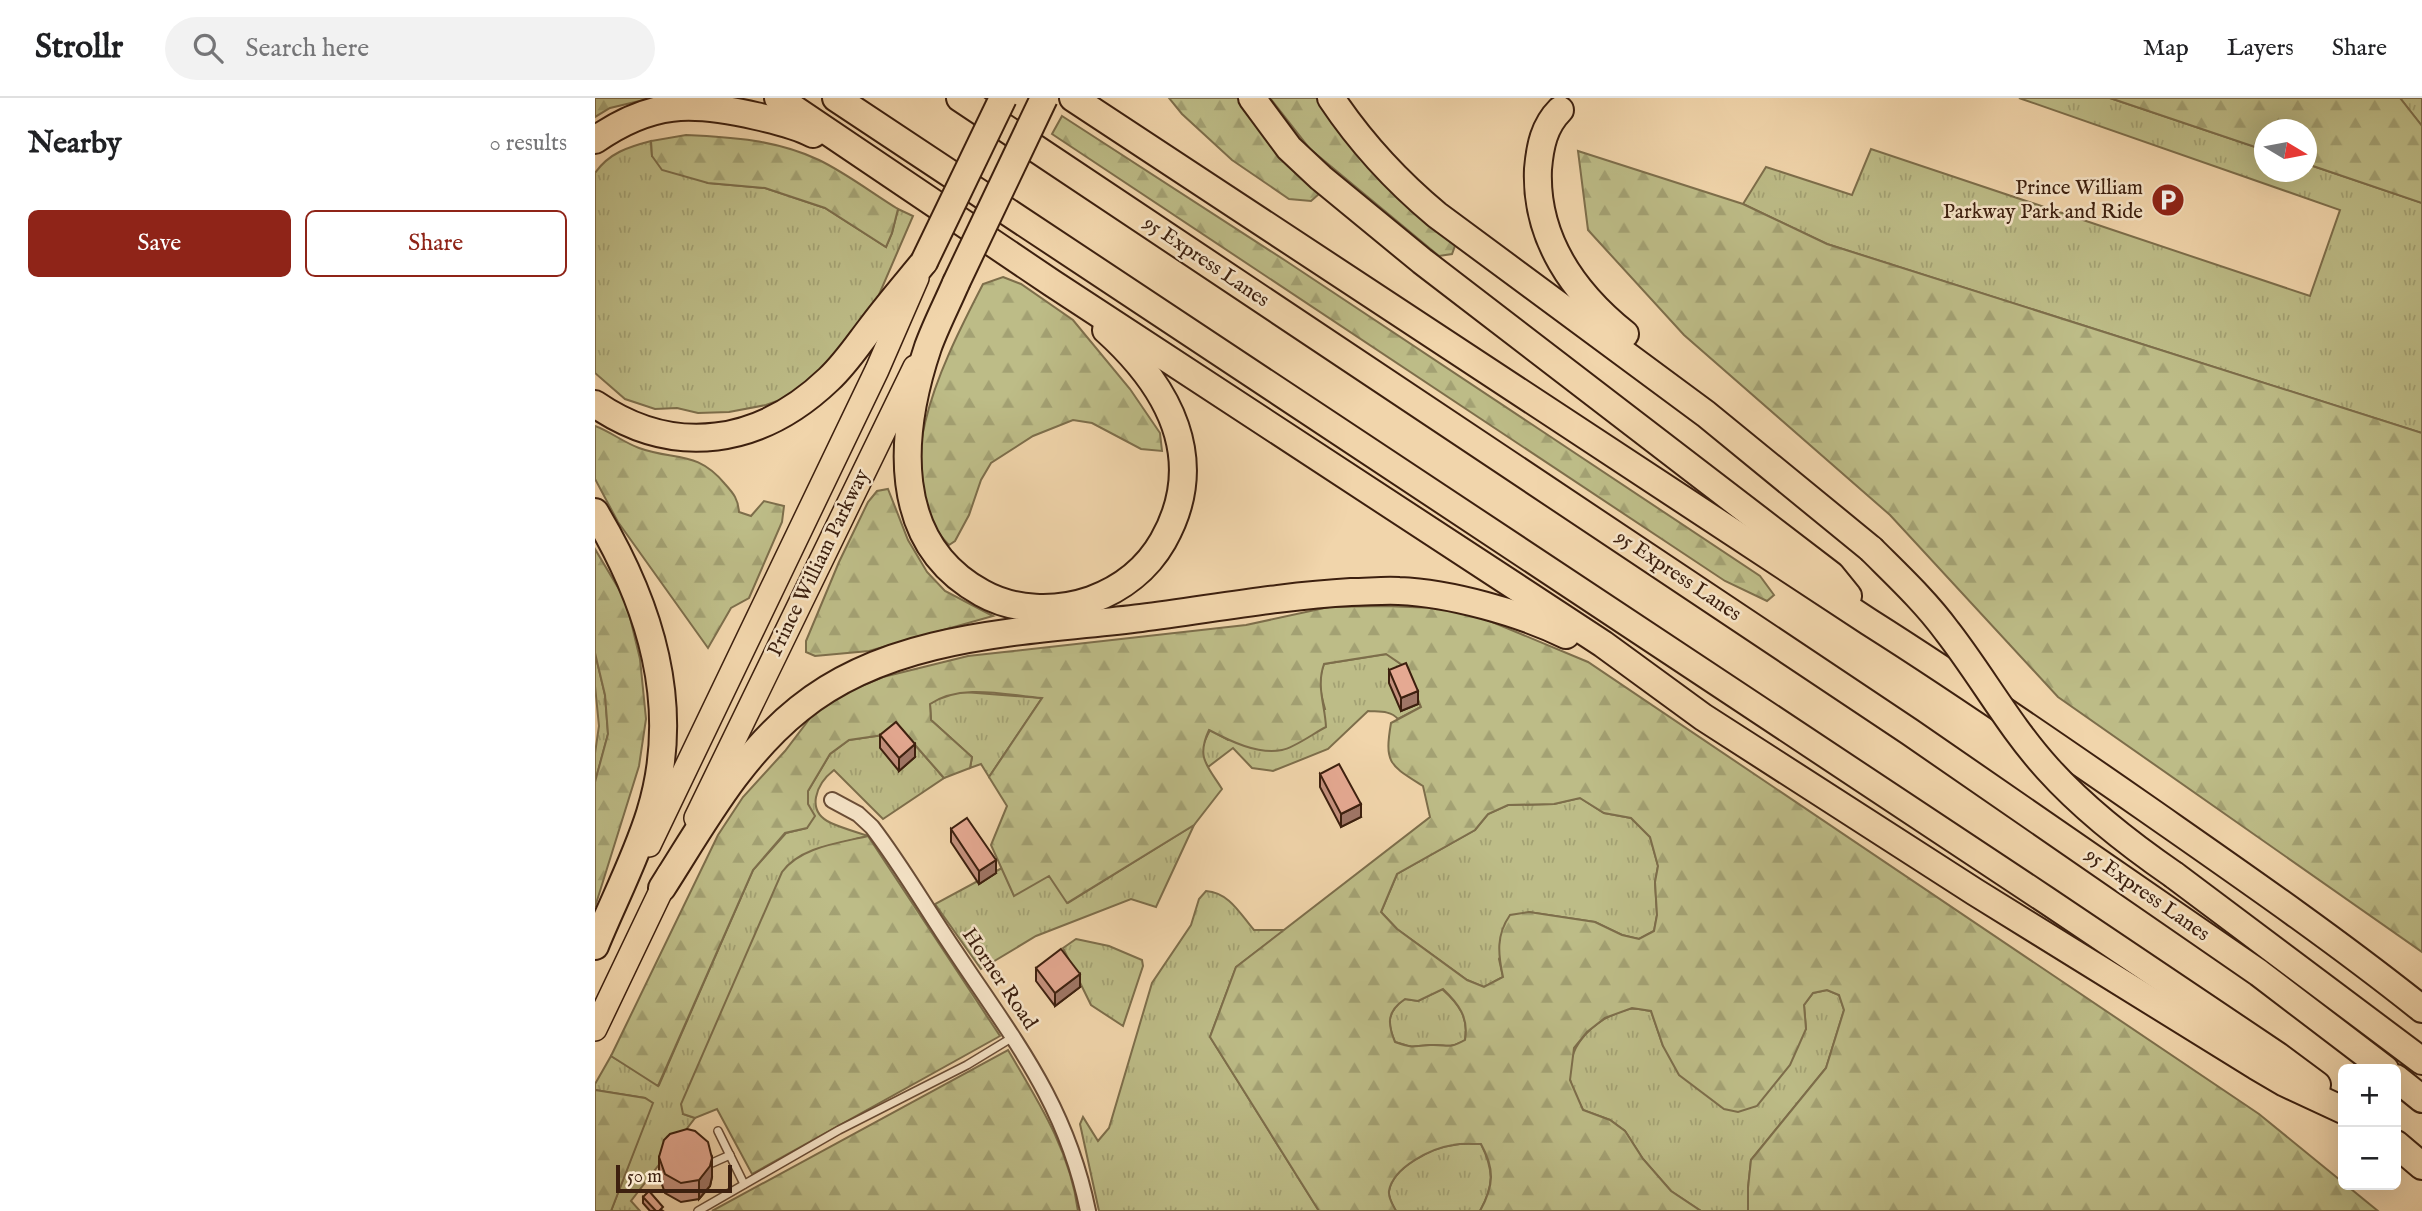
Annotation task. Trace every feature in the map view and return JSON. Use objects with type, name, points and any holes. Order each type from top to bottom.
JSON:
[{"type":"highway","points":[[778,98],[1052,283],[1603,644],[1691,708],[1975,892],[2256,1066],[2338,1108]]},
{"type":"highway","points":[[836,98],[2046,900],[2278,1056],[2338,1101]]},
{"type":"highway","points":[[843,98],[896,138]]},
{"type":"highway","name":"95 Express Lanes","points":[[960,98],[1910,732],[2249,966],[2378,1064]]},
{"type":"highway","name":"Prince William Parkway","points":[[924,262],[1003,98]]},
{"type":"highway","name":"Prince William Parkway","points":[[956,284],[1044,98]]},
{"type":"highway","points":[[1073,98],[1964,682],[2232,866],[2422,1009]]},
{"type":"highway","points":[[1252,98],[1289,148],[1321,178],[1422,261],[1831,575],[1869,622]]},
{"type":"highway","points":[[1331,98],[1378,162],[1406,190],[1706,414],[1871,549],[1908,585],[1947,630],[2015,729],[2048,769],[2126,842],[2422,1061]]},
{"type":"highway","points":[[1563,104],[1548,124],[1539,159],[1539,194],[1551,242],[1560,262],[1588,301],[1636,343],[1706,414]]},
{"type":"highway","points":[[595,140],[615,127],[655,111],[683,106],[720,108],[772,119],[808,132],[906,185]]},
{"type":"highway","points":[[595,404],[612,416],[659,435],[684,438],[722,436],[760,426],[801,403],[830,378],[924,262]]},
{"type":"highway","points":[[956,284],[929,345],[914,396],[907,466],[913,507],[926,539],[939,557],[974,589],[1007,603],[1053,608],[1089,600],[1111,591],[1143,567],[1158,550],[1171,526],[1180,502],[1184,463],[1181,443],[1170,414],[1143,369],[1124,347],[1052,283]]},
{"type":"highway","points":[[595,512],[618,550],[644,612],[654,648],[663,720],[660,769],[651,811],[595,946]]},
{"type":"highway","points":[[662,888],[746,760],[800,707],[866,667],[899,655],[983,637],[1330,593],[1401,591],[1482,606],[1553,629],[1691,708]]},
{"type":"highway","points":[[2401,1082],[2422,1098]]},
{"type":"highway","points":[[2401,1148],[2422,1166]]},
{"type":"main road","name":"Prince William Parkway","points":[[595,958],[877,370],[924,262]]},
{"type":"main road","name":"Prince William Parkway","points":[[595,1029],[765,673],[956,284]]},
{"type":"street","name":"Horner Road","points":[[832,800],[858,814],[872,827],[1014,1037],[1061,1122],[1071,1146],[1088,1211]]},
{"type":"lane","points":[[698,1211],[839,1130],[967,1065],[1014,1037]]},
{"type":"lane","points":[[718,1131],[744,1184]]},
{"type":"lane","points":[[712,1163],[730,1155]]},
{"type":"green space","points":[[595,98],[652,98],[610,108],[595,117]]},
{"type":"green space","points":[[1169,98],[1242,98],[1313,181],[1319,194],[1311,201],[1289,199],[1232,160],[1182,114]]},
{"type":"green space","points":[[1270,98],[1317,98],[1321,107],[1456,243],[1452,254],[1439,256],[1310,149]]},
{"type":"green space","points":[[2019,98],[2110,98],[2254,147],[2254,180]]},
{"type":"green space","points":[[2110,98],[2400,98],[2422,126],[2422,203],[2317,167],[2317,119],[2254,119],[2254,147]]},
{"type":"green space","points":[[2400,98],[2422,98],[2422,126]]},
{"type":"green space","points":[[1062,116],[1286,261],[1760,576],[1774,595],[1767,601],[1725,581],[1052,134]]},
{"type":"green space","points":[[686,135],[771,144],[803,153],[829,165],[898,209],[886,247],[825,208],[765,188],[708,183],[662,170],[652,156],[651,141]]},
{"type":"green space","points":[[651,141],[652,156],[708,183],[765,188],[825,208],[886,247],[898,209],[913,216],[878,297],[842,346],[815,376],[791,396],[766,405],[729,412],[698,413],[677,408],[655,409],[625,399],[595,373],[595,173],[606,160],[620,152]]},
{"type":"green space","points":[[1871,149],[2310,296],[2340,210],[2260,182],[2317,182],[2317,167],[2422,203],[2422,433],[1827,244],[1743,204],[1766,167],[1852,195]]},
{"type":"green space","points":[[1578,151],[1743,204],[1827,244],[2422,433],[2422,952],[2058,697],[1890,515],[1684,335],[1588,230]]},
{"type":"green space","points":[[1003,277],[1021,284],[1073,320],[1130,389],[1160,433],[1162,451],[1141,449],[1092,423],[1073,420],[1033,436],[991,463],[981,480],[969,515],[955,541],[949,545],[929,517],[920,485],[920,451],[927,415],[953,344],[983,284]]},
{"type":"green space","points":[[595,426],[639,448],[685,458],[705,466],[715,473],[733,494],[739,512],[751,516],[764,501],[784,506],[782,522],[749,598],[731,608],[708,648],[618,522],[595,479]]},
{"type":"green space","points":[[888,489],[908,540],[927,572],[945,591],[993,616],[869,651],[815,656],[806,652],[806,641],[868,502],[877,491]]},
{"type":"green space","points":[[595,549],[626,601],[640,659],[646,719],[639,766],[595,907],[595,782],[608,734],[605,695],[595,653]]},
{"type":"green space","points":[[1329,607],[1461,609],[1588,662],[2259,1114],[2338,1178],[2338,1190],[2352,1190],[2378,1211],[1748,1211],[1751,1160],[1826,1068],[1844,1010],[1839,995],[1827,990],[1813,993],[1804,1005],[1806,1029],[1790,1065],[1757,1106],[1738,1112],[1724,1109],[1679,1075],[1663,1046],[1651,1011],[1632,1008],[1605,1018],[1587,1032],[1574,1048],[1570,1080],[1583,1110],[1610,1120],[1625,1131],[1643,1159],[1671,1191],[1701,1211],[1480,1211],[1488,1193],[1491,1170],[1481,1144],[1467,1144],[1435,1150],[1405,1167],[1392,1182],[1389,1191],[1396,1211],[1319,1211],[1210,1037],[1236,967],[1430,817],[1423,786],[1397,768],[1389,755],[1391,723],[1421,707],[1405,667],[1386,654],[1324,664],[1321,688],[1326,727],[1292,746],[1282,750],[1263,751],[1209,730],[1203,755],[1222,789],[1194,825],[1067,903],[1049,876],[1014,896],[991,845],[1007,806],[989,777],[1042,698],[970,692],[942,698],[930,704],[931,720],[972,757],[970,768],[944,778],[909,738],[890,734],[849,740],[830,754],[808,791],[808,804],[815,816],[807,828],[785,833],[753,870],[658,1086],[611,1056],[718,835],[743,797],[785,751],[814,713],[842,694],[883,677],[968,656],[1246,625]],"holes":[[[1580,798],[1604,813],[1631,818],[1650,837],[1658,866],[1655,882],[1657,915],[1654,931],[1639,939],[1622,935],[1595,922],[1529,912],[1510,915],[1502,930],[1499,945],[1503,977],[1484,987],[1467,980],[1397,929],[1381,912],[1397,874],[1475,830],[1488,814],[1508,805],[1554,804]],[[1443,989],[1454,1000],[1464,1018],[1465,1040],[1447,1046],[1410,1046],[1395,1042],[1390,1018],[1395,1008],[1405,999],[1418,1001]]]},
{"type":"green space","points":[[595,653],[605,695],[608,734],[595,782],[599,726]]},
{"type":"green space","points":[[1387,654],[1405,667],[1421,707],[1398,719],[1388,713],[1368,711],[1328,749],[1273,771],[1252,768],[1233,748],[1208,767],[1203,757],[1203,749],[1210,730],[1228,740],[1325,709],[1320,686],[1324,664]]},
{"type":"green space","points":[[964,692],[1042,698],[989,777],[981,764],[970,768],[972,757],[931,720],[930,704],[943,695]]},
{"type":"green space","points":[[890,734],[909,738],[944,778],[883,819],[834,770],[822,782],[816,805],[823,818],[868,836],[820,848],[683,1114],[695,1118],[631,1201],[640,1211],[611,1211],[652,1103],[645,1098],[595,1090],[595,1084],[611,1056],[659,1085],[753,870],[786,833],[807,828],[808,791],[830,754],[849,740]]},
{"type":"green space","points":[[1580,798],[1604,813],[1631,818],[1650,837],[1658,866],[1654,931],[1639,939],[1622,935],[1595,922],[1529,912],[1499,959],[1503,977],[1484,987],[1467,980],[1397,929],[1381,912],[1397,874],[1475,830],[1488,814],[1508,805],[1554,804]]},
{"type":"green space","points":[[1194,825],[1156,907],[1131,899],[1036,936],[981,969],[935,904],[1002,868],[1014,895],[1049,875],[1068,903]]},
{"type":"green space","points":[[868,836],[1000,1036],[752,1174],[717,1109],[695,1118],[683,1114],[681,1104],[782,872],[809,851]]},
{"type":"green space","points":[[1206,891],[1228,900],[1254,930],[1285,930],[1236,967],[1210,1037],[1319,1211],[1099,1211],[1080,1124],[1083,1117],[1098,1141],[1109,1128],[1152,983],[1191,925],[1199,899]]},
{"type":"green space","points":[[1076,939],[1109,946],[1142,960],[1143,966],[1123,1026],[1091,1005],[1063,948]]},
{"type":"green space","points":[[1442,989],[1453,1000],[1464,1018],[1465,1040],[1447,1046],[1410,1046],[1395,1042],[1390,1018],[1395,1008],[1405,999],[1418,1001]]},
{"type":"green space","points":[[1827,990],[1839,995],[1844,1010],[1826,1068],[1751,1160],[1748,1211],[1701,1211],[1671,1191],[1643,1159],[1625,1131],[1610,1120],[1583,1110],[1572,1087],[1570,1066],[1578,1044],[1595,1025],[1617,1013],[1632,1009],[1651,1011],[1663,1046],[1806,1029],[1804,1005],[1813,993]]},
{"type":"green space","points":[[1008,1050],[1041,1107],[1060,1147],[1068,1167],[1078,1211],[712,1211]]},
{"type":"green space","points":[[595,1090],[645,1098],[653,1103],[611,1211],[595,1211]]},
{"type":"green space","points":[[1481,1144],[1491,1178],[1488,1194],[1480,1211],[1396,1211],[1389,1191],[1392,1182],[1406,1166],[1425,1154],[1445,1147]]},
{"type":"building","points":[[1406,663],[1418,691],[1401,698],[1389,670]]},
{"type":"building","points":[[896,722],[915,744],[899,758],[880,735]]},
{"type":"building","points":[[1339,764],[1361,804],[1341,814],[1320,774]]},
{"type":"building","points":[[967,818],[996,860],[979,871],[951,829]]},
{"type":"building","points":[[1061,949],[1080,974],[1055,993],[1036,968]]},
{"type":"building","points":[[687,1129],[695,1131],[708,1142],[712,1158],[710,1166],[699,1180],[681,1183],[665,1174],[659,1157],[664,1140],[670,1134]]},
{"type":"building","points":[[649,1191],[663,1207],[659,1211],[643,1197]]},
{"type":"place","name":"Prince William Parkway Park and Ride","points":[[2168,200]]}]
